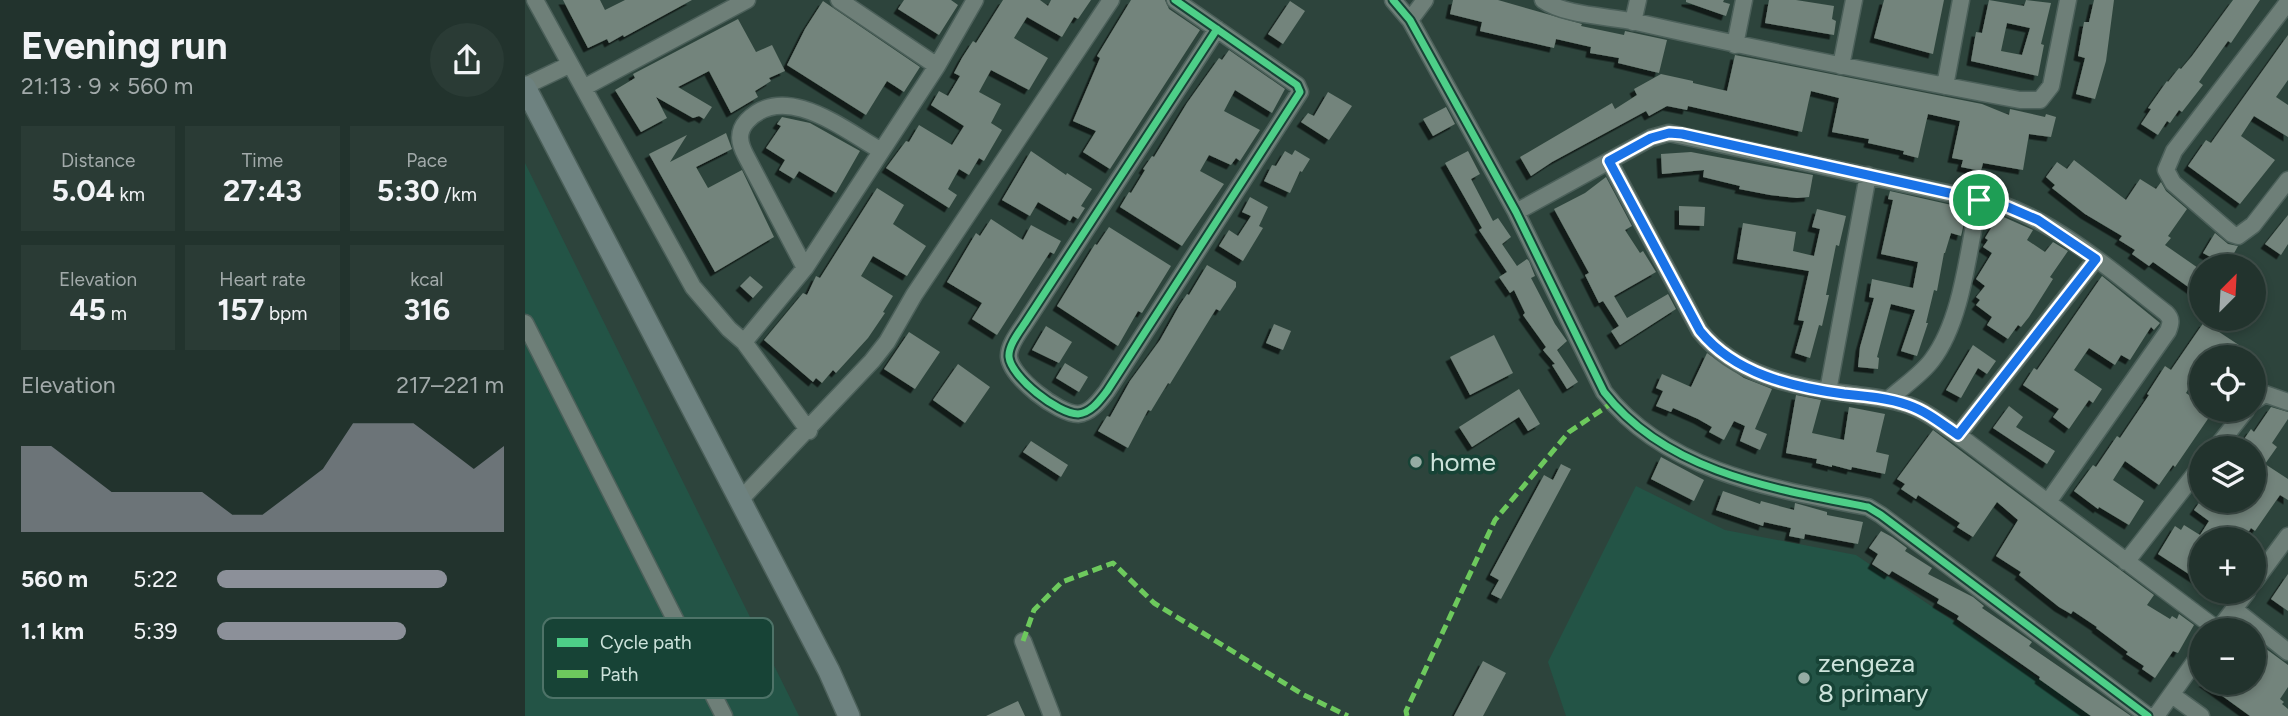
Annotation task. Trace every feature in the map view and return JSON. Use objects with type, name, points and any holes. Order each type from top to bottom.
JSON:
[{"type":"main road","points":[[525,87],[849,716]]},
{"type":"street","points":[[535,0],[694,287],[729,329],[744,342],[809,431]]},
{"type":"street","points":[[585,87],[747,0]]},
{"type":"street","points":[[839,0],[937,66]]},
{"type":"street","points":[[744,342],[805,268],[937,66],[975,0]]},
{"type":"street","points":[[740,500],[809,431],[887,342],[914,295],[1111,0]]},
{"type":"street","points":[[1175,0],[1217,29],[1297,85],[1300,92],[1107,391],[1087,412],[1080,414],[1064,410],[1019,378],[1009,359],[1010,352],[1025,323],[1217,29]]},
{"type":"street","points":[[1393,0],[1410,20],[1517,212],[1604,392],[1619,411],[1640,430],[1668,447],[1729,476],[1766,487],[1868,507],[1881,514],[2148,716]]},
{"type":"street","points":[[1410,20],[1425,0]]},
{"type":"street","points":[[1543,0],[1563,9],[2020,100],[2041,100],[2051,86],[2068,0]]},
{"type":"street","points":[[1633,22],[1638,0]]},
{"type":"street","points":[[1735,45],[1744,0]]},
{"type":"street","points":[[1841,66],[1854,0]]},
{"type":"street","points":[[1945,86],[1961,0]]},
{"type":"street","points":[[2288,2],[2175,151],[2166,170],[2173,183],[2232,234],[2238,236],[2253,225],[2288,180]]},
{"type":"street","points":[[525,87],[569,65]]},
{"type":"street","points":[[805,268],[743,150],[740,131],[757,113],[790,104],[810,111],[880,150]]},
{"type":"street","points":[[1517,212],[1651,138],[1669,133],[1979,200],[2018,210],[2038,220],[2096,259],[2167,313],[2171,324],[2047,502]]},
{"type":"street","points":[[1609,161],[1700,331],[1711,344],[1741,365],[1767,377],[1828,391],[1888,400],[1923,411],[2202,618]]},
{"type":"street","points":[[1828,391],[1868,175]]},
{"type":"street","points":[[1888,400],[1930,363],[1947,336],[1960,291],[1979,200]]},
{"type":"street","points":[[1958,435],[2096,259]]},
{"type":"street","points":[[525,323],[674,618]]},
{"type":"street","points":[[2266,394],[2288,402]]},
{"type":"street","points":[[2225,436],[2237,422]]},
{"type":"street","points":[[2126,562],[2189,481]]},
{"type":"street","points":[[2266,566],[2288,537]]},
{"type":"street","points":[[2227,618],[2238,604]]},
{"type":"street","points":[[2234,609],[2288,652]]},
{"type":"street","points":[[1023,641],[1052,716]]},
{"type":"street","points":[[2156,716],[2189,670]]},
{"type":"street","points":[[2172,695],[2201,716]]},
{"type":"street","points":[[715,698],[724,716]]},
{"type":"shaded area","points":[[525,163],[750,618],[543,618],[543,698],[773,698],[773,664],[799,716],[525,716]]},
{"type":"shaded area","points":[[1636,486],[1725,530],[1856,555],[2093,716],[1566,716],[1548,662]]},
{"type":"building","points":[[563,0],[600,0],[605,10],[625,0],[692,0],[624,37],[623,35],[609,43],[607,39],[588,48]]},
{"type":"building","points":[[904,0],[951,0],[958,5],[939,35],[898,9]]},
{"type":"building","points":[[1003,0],[1040,0],[1048,6],[1051,0],[1091,0],[1078,19],[1074,17],[1062,37],[1027,17],[1014,38],[1048,58],[1029,90],[991,70],[979,92],[1001,104],[991,123],[1002,130],[984,161],[979,158],[969,175],[959,169],[948,189],[957,195],[949,208],[886,168],[906,141],[909,142],[919,125],[952,145],[964,126],[931,105],[939,91],[948,96],[960,76],[954,73],[962,58],[973,41],[976,43]]},
{"type":"building","points":[[1131,0],[1165,0],[1169,9],[1200,30],[1110,169],[1083,152],[1096,131],[1073,121],[1100,58],[1097,56]]},
{"type":"building","points":[[1453,0],[1498,0],[1582,24],[1581,26],[1624,35],[1625,31],[1667,40],[1659,73],[1618,63],[1619,58],[1590,53],[1591,47],[1556,39],[1554,48],[1480,31],[1482,22],[1450,14]]},
{"type":"building","points":[[1686,0],[1724,0],[1723,2],[1730,4],[1726,16]]},
{"type":"building","points":[[1769,0],[1796,0],[1834,6],[1834,35],[1765,23]]},
{"type":"building","points":[[1884,0],[1944,0],[1933,54],[1874,38]]},
{"type":"building","points":[[1989,0],[2024,6],[2026,0],[2051,3],[2041,44],[2044,45],[2038,76],[1971,61],[1976,32],[1982,33]],"holes":[[[2007,23],[2030,28],[2022,55],[2001,51]]]},
{"type":"building","points":[[2094,0],[2114,0],[2106,61],[2095,99],[2076,94],[2085,58],[2078,56],[2084,22],[2089,22]]},
{"type":"building","points":[[2233,0],[2260,0],[2231,43],[2228,41],[2199,82],[2203,85],[2182,112],[2179,110],[2170,123],[2167,121],[2158,135],[2141,124],[2151,109],[2148,108],[2167,81],[2192,56]]},
{"type":"building","points":[[823,1],[920,67],[904,92],[887,81],[866,115],[787,65]]},
{"type":"building","points":[[1290,1],[1305,11],[1283,44],[1268,34]]},
{"type":"building","points":[[738,19],[756,52],[772,45],[785,71],[769,78],[771,81],[755,91],[758,97],[731,113],[709,71],[678,87],[712,107],[704,119],[699,116],[693,118],[656,97],[667,118],[641,132],[615,90],[635,78],[633,74]]},
{"type":"building","points":[[2288,35],[2288,80],[2276,97],[2288,105],[2288,137],[2254,116],[2241,136],[2275,160],[2240,204],[2188,166],[2206,140],[2211,143]]},
{"type":"building","points":[[1229,50],[1285,89],[1272,113],[1235,90],[1224,111],[1260,130],[1240,161],[1236,158],[1231,165],[1209,155],[1200,171],[1224,184],[1182,246],[1120,207],[1187,103],[1219,58],[1222,60]]},
{"type":"building","points":[[1735,55],[1982,104],[2009,115],[2010,109],[2056,117],[2051,137],[2029,134],[2023,170],[1983,163],[1981,171],[1961,167],[1963,160],[1952,158],[1960,121],[1928,114],[1918,158],[1903,154],[1904,151],[1868,143],[1869,139],[1832,132],[1839,98],[1811,91],[1802,132],[1688,106],[1687,110],[1667,106],[1649,116],[1646,111],[1531,176],[1520,157],[1612,103],[1615,109],[1637,95],[1634,89],[1661,74],[1727,91]]},
{"type":"building","points":[[1328,92],[1352,106],[1329,140],[1301,122],[1308,113],[1314,116]]},
{"type":"building","points":[[1446,107],[1455,124],[1433,136],[1423,119]]},
{"type":"building","points":[[782,117],[810,123],[860,151],[836,193],[799,171],[794,179],[779,170],[785,160],[766,148],[781,126],[777,124]]},
{"type":"building","points":[[726,133],[732,149],[696,167],[708,188],[742,170],[774,237],[715,272],[649,154],[687,135],[670,162]]},
{"type":"building","points":[[1295,150],[1310,159],[1302,172],[1300,171],[1290,193],[1264,181],[1272,165],[1276,166],[1285,151],[1292,155]]},
{"type":"building","points":[[1031,151],[1092,189],[1081,206],[1085,208],[1078,219],[1073,216],[1070,221],[1038,202],[1030,216],[1002,200]]},
{"type":"building","points":[[1468,151],[1480,174],[1471,179],[1493,221],[1498,218],[1511,237],[1502,244],[1517,266],[1527,259],[1529,261],[1535,276],[1531,278],[1567,341],[1557,350],[1578,382],[1567,389],[1552,365],[1555,364],[1543,350],[1546,347],[1523,315],[1525,313],[1514,290],[1510,293],[1499,277],[1507,272],[1479,230],[1482,228],[1445,163]]},
{"type":"building","points":[[1691,152],[1813,175],[1809,197],[1770,195],[1739,189],[1740,186],[1703,177],[1704,170],[1662,174],[1661,154]]},
{"type":"building","points":[[2074,160],[2126,200],[2140,179],[2156,189],[2161,182],[2166,191],[2187,209],[2168,236],[2171,238],[2165,245],[2189,262],[2189,288],[2153,262],[2149,266],[2132,254],[2135,250],[2119,240],[2122,236],[2085,214],[2052,188],[2055,185],[2046,177],[2057,162],[2067,169]]},
{"type":"building","points":[[1606,177],[1632,226],[1625,230],[1656,272],[1614,296],[1627,318],[1668,294],[1676,309],[1620,345],[1611,331],[1619,326],[1603,301],[1599,303],[1585,275],[1589,273],[1554,209],[1585,193]]},
{"type":"building","points":[[877,188],[904,205],[893,224],[926,246],[907,276],[873,256],[861,276],[893,296],[883,312],[885,313],[868,338],[836,373],[833,370],[822,383],[816,378],[813,382],[764,340],[803,293],[807,295],[816,276],[820,278]]},
{"type":"building","points":[[1890,191],[1956,206],[1954,215],[1965,217],[1961,236],[1951,233],[1944,253],[1937,291],[1934,290],[1928,323],[1917,356],[1901,351],[1915,310],[1891,304],[1877,357],[1878,369],[1858,367],[1860,347],[1874,298],[1869,297],[1872,279],[1913,288],[1918,262],[1881,254],[1893,200],[1888,199]]},
{"type":"building","points":[[1250,197],[1268,207],[1259,226],[1263,228],[1243,261],[1219,246],[1229,230],[1238,236],[1251,216],[1242,212]]},
{"type":"building","points":[[1679,206],[1705,207],[1704,226],[1679,225]]},
{"type":"building","points":[[1817,209],[1846,216],[1839,246],[1836,245],[1822,326],[1819,325],[1810,358],[1795,353],[1804,321],[1798,320],[1809,271],[1737,259],[1743,223],[1796,232],[1793,251],[1814,256],[1820,229],[1812,227]]},
{"type":"building","points":[[1999,215],[2033,230],[2027,240],[2045,252],[2053,242],[2068,251],[2050,277],[2053,279],[2029,317],[2021,327],[2018,325],[2008,339],[1987,325],[1992,317],[1976,305],[1980,300],[1976,297],[1985,286],[1976,279],[1992,253],[1983,247],[1988,240],[1985,238]]},
{"type":"building","points":[[2288,215],[2288,244],[2281,255],[2265,244]]},
{"type":"building","points":[[991,219],[1023,240],[1031,225],[1061,241],[1054,254],[1050,252],[997,335],[972,319],[982,303],[947,282],[976,233],[980,236]]},
{"type":"building","points":[[1109,227],[1171,266],[1142,313],[1138,311],[1118,346],[1057,306],[1095,244],[1097,245]]},
{"type":"building","points":[[2215,233],[2228,244],[2238,246],[2234,254],[2203,253]]},
{"type":"building","points":[[1207,265],[1236,282],[1236,287],[1220,311],[1216,309],[1170,384],[1168,383],[1151,411],[1148,410],[1128,448],[1098,431],[1107,416],[1110,417],[1130,381],[1160,340]]},
{"type":"building","points":[[750,276],[763,287],[753,298],[740,286]]},
{"type":"building","points":[[2102,276],[2160,323],[2154,330],[2151,327],[2130,360],[2121,355],[2115,365],[2089,348],[2074,370],[2102,389],[2093,403],[2089,400],[2069,429],[2053,417],[2059,409],[2023,385],[2034,368],[2037,370]]},
{"type":"building","points":[[1274,324],[1291,331],[1283,350],[1266,343]]},
{"type":"building","points":[[1046,326],[1072,342],[1059,363],[1032,350]]},
{"type":"building","points":[[2198,331],[2218,331],[2239,345],[2189,345],[2189,388],[2186,393],[2189,395],[2189,422],[2206,422],[2196,436],[2189,436],[2189,447],[2159,485],[2125,461],[2113,480],[2144,501],[2129,525],[2099,507],[2098,509],[2074,491],[2093,465],[2096,467],[2117,436],[2120,438],[2165,366],[2171,370]]},
{"type":"building","points":[[909,332],[940,352],[915,389],[884,369]]},
{"type":"building","points":[[1494,335],[1513,373],[1470,395],[1450,357]]},
{"type":"building","points":[[1973,345],[1996,361],[1987,374],[1978,368],[1961,398],[1946,390]]},
{"type":"building","points":[[1707,353],[1744,378],[1772,389],[1755,429],[1767,434],[1760,450],[1740,441],[1745,426],[1734,421],[1724,440],[1709,432],[1712,427],[1698,419],[1673,408],[1671,412],[1656,406],[1663,391],[1656,388],[1662,374],[1691,387]]},
{"type":"building","points":[[1065,363],[1088,377],[1079,392],[1056,378]]},
{"type":"building","points":[[958,364],[990,387],[965,423],[933,400]]},
{"type":"building","points":[[1519,389],[1540,424],[1528,431],[1519,417],[1472,447],[1459,427]]},
{"type":"building","points":[[1796,395],[1821,400],[1812,433],[1844,440],[1849,407],[1885,414],[1876,452],[1889,455],[1885,474],[1852,467],[1851,470],[1832,467],[1816,463],[1817,459],[1786,453]]},
{"type":"building","points":[[2009,406],[2023,417],[2016,427],[2055,451],[2047,464],[1993,428]]},
{"type":"building","points":[[2271,407],[2288,412],[2288,419],[2272,443],[2277,447],[2266,463],[2266,436],[2246,436],[2251,429],[2254,432],[2261,422],[2266,422],[2266,414]]},
{"type":"building","points":[[1933,430],[2154,595],[2147,605],[2170,619],[2172,616],[2177,619],[2179,614],[2189,621],[2189,634],[2178,653],[2173,651],[2155,678],[2097,627],[2073,611],[2071,614],[2059,607],[2019,575],[2021,572],[1996,556],[2018,520],[1997,502],[1973,537],[1957,527],[1960,523],[1918,495],[1916,499],[1901,489],[1905,484],[1897,479]]},
{"type":"building","points":[[1031,441],[1068,465],[1061,477],[1023,452]]},
{"type":"building","points":[[1661,457],[1704,480],[1694,501],[1651,479]]},
{"type":"building","points":[[1561,464],[1571,469],[1501,599],[1491,594],[1499,580],[1490,575],[1544,475],[1553,480]]},
{"type":"building","points":[[2266,465],[2288,479],[2288,500],[2280,495],[2258,527],[2205,527],[2209,521],[2198,513],[2266,513]]},
{"type":"building","points":[[1723,491],[1760,504],[1761,501],[1794,510],[1795,503],[1827,512],[1827,515],[1863,522],[1858,544],[1805,534],[1804,539],[1789,536],[1791,528],[1764,522],[1763,526],[1716,510]]},
{"type":"building","points":[[2184,525],[2189,528],[2189,574],[2158,554],[2175,526],[2181,530]]},
{"type":"building","points":[[1881,531],[1932,568],[1928,574],[1973,597],[1984,606],[1982,608],[2032,642],[2029,646],[2131,716],[2091,716],[1957,619],[1959,616],[1937,603],[1939,599],[1892,571],[1889,575],[1872,564],[1878,554],[1869,548]]},
{"type":"building","points":[[2288,574],[2288,611],[2271,599]]},
{"type":"building","points":[[2266,649],[2288,665],[2288,687],[2280,699],[2288,709],[2288,716],[2250,716],[2221,695],[2266,695]]},
{"type":"building","points":[[1483,661],[1506,673],[1483,716],[1454,716]]},
{"type":"building","points":[[1018,701],[1025,716],[986,716]]},
{"type":"marked path","points":[[1407,716],[1406,711],[1495,520],[1569,432],[1612,403]]},
{"type":"marked path","points":[[1023,641],[1034,610],[1062,582],[1113,563],[1154,603],[1302,694],[1348,716]]},
{"type":"cycle path","points":[[1175,0],[1297,85],[1300,92],[1107,391],[1095,406],[1087,411],[1078,414],[1059,408],[1026,384],[1012,365],[1010,348],[1017,335],[1025,323],[1217,29]]},
{"type":"cycle path","points":[[1393,0],[1410,20],[1516,212],[1604,392],[1629,419],[1658,441],[1690,459],[1724,473],[1796,493],[1868,507],[2148,716]]},
{"type":"place","name":"home","points":[[1416,462]]},
{"type":"place","name":"zengeza 8 primary","points":[[1804,678]]},
{"type":"route","points":[[1660,134],[1682,134],[1979,200],[2018,210],[2038,220],[2096,259],[1958,435],[1923,411],[1906,404],[1828,391],[1767,377],[1723,354],[1700,331],[1609,161],[1660,134]]}]
